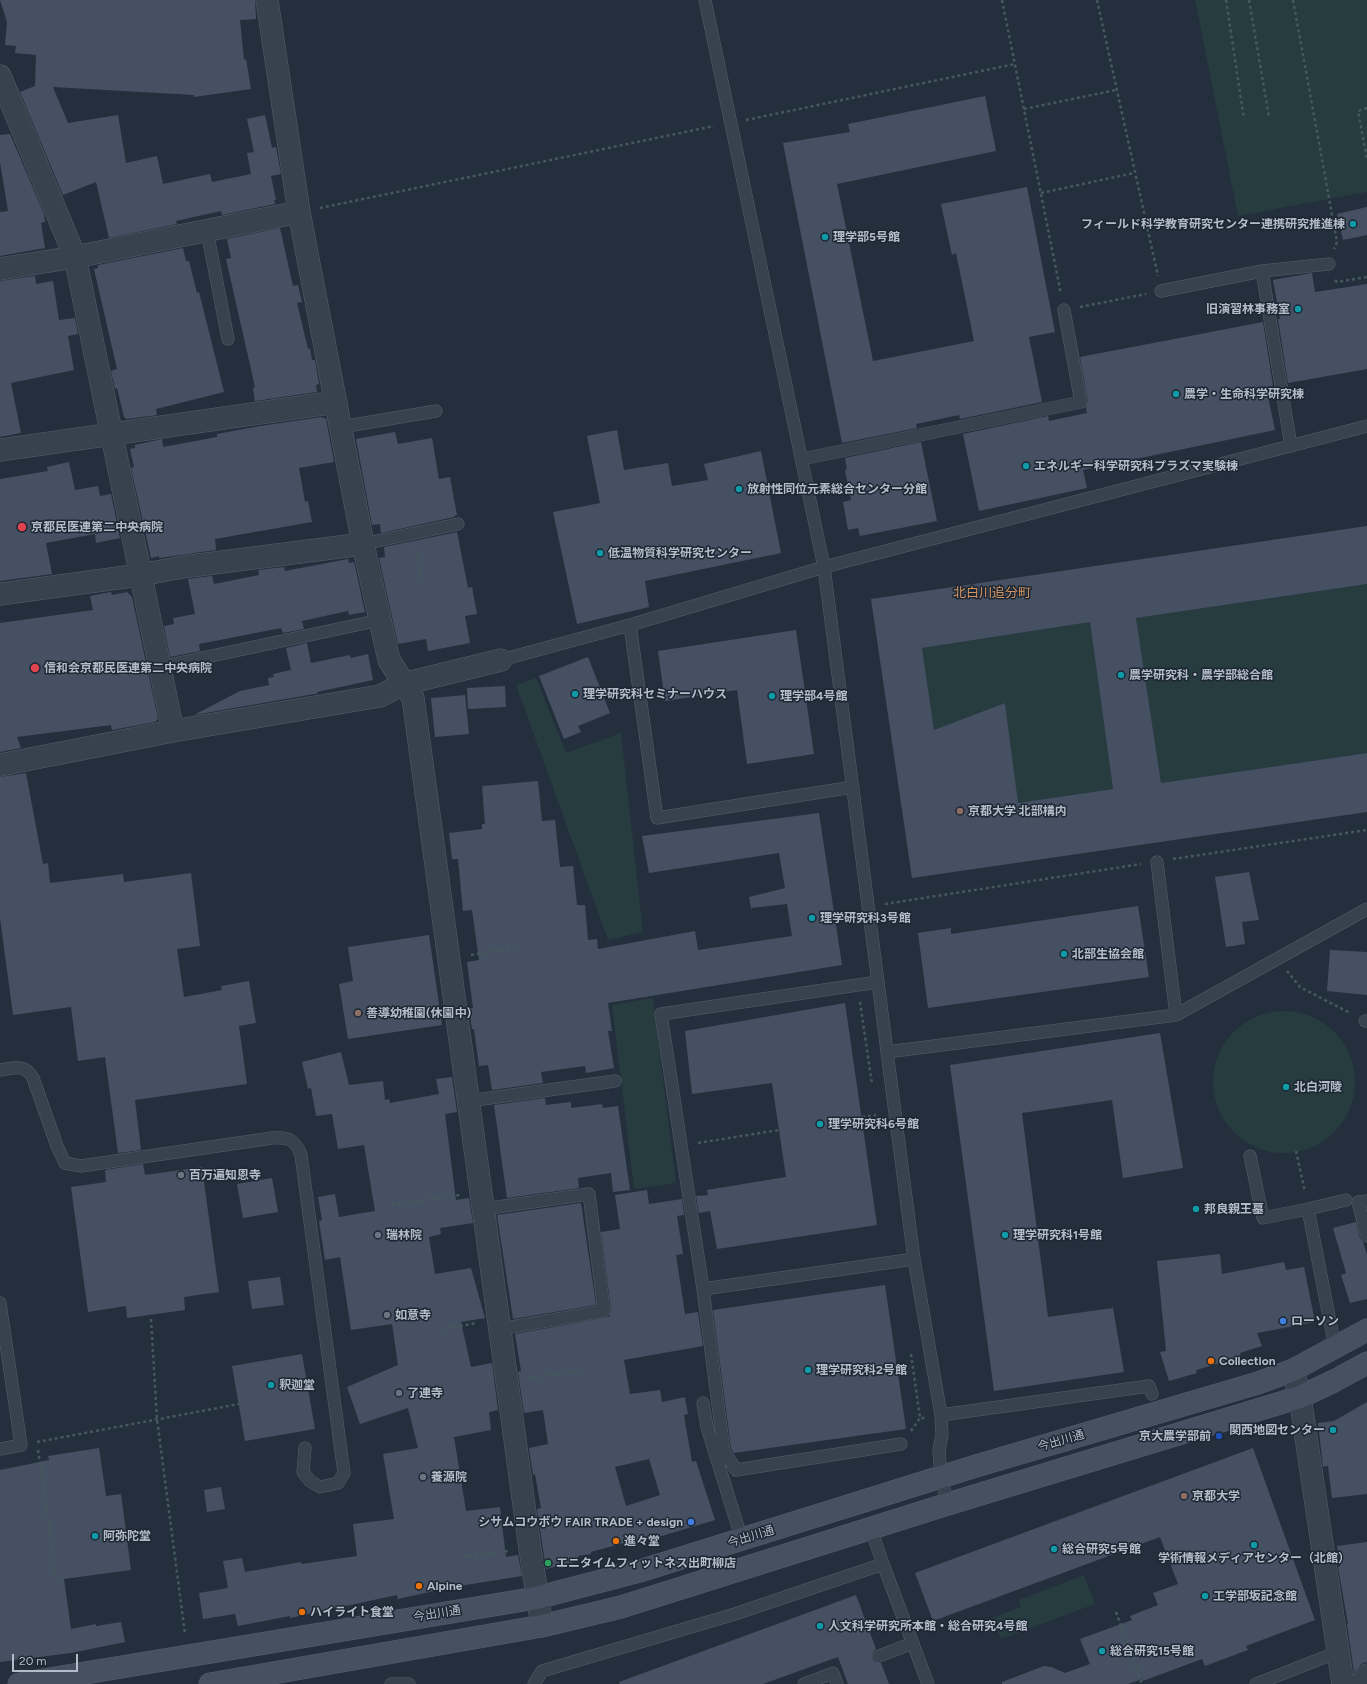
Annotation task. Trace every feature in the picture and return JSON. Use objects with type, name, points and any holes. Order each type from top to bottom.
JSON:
[{"type":"main road","name":"今出川通","points":[[19,1684],[536,1598],[643,1570],[942,1477],[1258,1383],[1293,1370],[1367,1330]]},
{"type":"main road","points":[[210,1684],[542,1626],[621,1607],[948,1504],[1300,1396],[1334,1381],[1367,1363]]},
{"type":"street","points":[[268,0],[300,212],[363,544],[389,660],[413,698],[481,1201],[500,1324],[536,1598],[542,1626]]},
{"type":"street","points":[[0,76],[8,116],[76,257],[113,435],[140,576],[173,731]]},
{"type":"street","points":[[0,269],[76,257],[300,212]]},
{"type":"street","points":[[0,450],[336,402]]},
{"type":"street","points":[[0,594],[140,576],[183,567],[363,544]]},
{"type":"street","points":[[0,765],[173,731],[380,696],[403,684],[501,660]]},
{"type":"street","points":[[1293,1370],[1300,1396],[1343,1684]]},
{"type":"street","points":[[1361,1684],[1367,1675]]},
{"type":"lane","points":[[705,0],[824,567],[914,1259],[941,1415],[942,1435],[939,1450],[942,1477],[948,1504]]},
{"type":"lane","points":[[207,231],[228,339]]},
{"type":"lane","points":[[1161,291],[1262,271],[1328,264]]},
{"type":"lane","points":[[1262,271],[1291,446]]},
{"type":"lane","points":[[802,459],[1081,402],[1064,310]]},
{"type":"lane","points":[[341,427],[436,411]]},
{"type":"lane","points":[[501,660],[630,625],[824,567],[1367,426]]},
{"type":"lane","points":[[363,544],[458,524]]},
{"type":"lane","points":[[160,667],[380,620]]},
{"type":"lane","points":[[630,625],[657,818],[853,787]]},
{"type":"lane","points":[[1157,862],[1176,1015]]},
{"type":"lane","points":[[887,1052],[1176,1015],[1367,909]]},
{"type":"lane","points":[[878,982],[661,1014],[703,1288],[724,1451],[736,1470],[901,1444]]},
{"type":"lane","points":[[0,1070],[22,1067],[29,1072],[33,1078],[57,1146],[65,1163],[81,1166],[272,1138],[286,1138],[298,1145],[301,1155],[344,1473],[338,1483],[320,1487],[310,1481],[303,1472],[305,1448]]},
{"type":"lane","points":[[468,1101],[615,1081]]},
{"type":"lane","points":[[1250,1156],[1263,1218],[1346,1200]]},
{"type":"lane","points":[[481,1201],[589,1194],[604,1311],[500,1324]]},
{"type":"lane","points":[[1367,1201],[1358,1202],[1367,1236]]},
{"type":"lane","points":[[1308,1209],[1335,1347]]},
{"type":"lane","points":[[703,1288],[914,1259]]},
{"type":"lane","points":[[0,1303],[21,1445],[0,1448]]},
{"type":"lane","points":[[941,1415],[1149,1386],[1152,1394]]},
{"type":"lane","points":[[704,1403],[707,1427],[742,1540]]},
{"type":"lane","points":[[871,1529],[882,1564],[928,1684]]},
{"type":"lane","points":[[534,1684],[542,1671],[735,1614],[882,1564]]},
{"type":"lane","points":[[879,1656],[912,1643]]},
{"type":"lane","points":[[1256,1684],[1338,1652]]},
{"type":"lane","points":[[804,1684],[838,1676]]},
{"type":"lane","points":[[391,1684],[409,1684]]},
{"type":"path","points":[[1002,0],[1064,310],[1161,291],[1097,0]]},
{"type":"path","points":[[1226,0],[1244,119]]},
{"type":"path","points":[[1249,0],[1269,117]]},
{"type":"path","points":[[1293,0],[1337,242],[1328,264],[1337,282],[1367,277]]},
{"type":"path","points":[[300,212],[1015,64]]},
{"type":"path","points":[[1024,109],[1116,90]]},
{"type":"path","points":[[1367,108],[1358,111],[1367,159]]},
{"type":"path","points":[[1041,193],[1134,173]]},
{"type":"path","points":[[412,534],[423,586]]},
{"type":"path","points":[[868,907],[1367,830]]},
{"type":"path","points":[[448,958],[515,948]]},
{"type":"path","points":[[1277,959],[1300,987],[1366,1021]]},
{"type":"path","points":[[862,1117],[876,1115]]},
{"type":"path","points":[[681,1146],[779,1130]]},
{"type":"path","points":[[1296,1151],[1308,1209]]},
{"type":"path","points":[[391,1205],[481,1201]]},
{"type":"path","points":[[151,1319],[157,1419],[186,1638]]},
{"type":"path","points":[[442,1330],[500,1324]]},
{"type":"path","points":[[507,1381],[583,1370]]},
{"type":"path","points":[[58,1582],[36,1442],[239,1404]]},
{"type":"path","points":[[463,1557],[530,1549]]},
{"type":"path","points":[[1116,1612],[1142,1684]]},
{"type":"green space","points":[[1195,0],[1367,0],[1367,192],[1238,216]]},
{"type":"green space","points":[[1367,584],[1367,753],[1161,783],[1136,618]]},
{"type":"green space","points":[[1090,622],[1113,789],[945,814],[941,783],[1015,781],[1005,703],[934,730],[922,648]]},
{"type":"green space","points":[[536,678],[566,753],[621,733],[643,932],[608,940],[516,685]]},
{"type":"green space","points":[[653,998],[676,1183],[634,1189],[612,1005]]},
{"type":"green space","points":[[1284,1011],[1305,1014],[1329,1027],[1339,1037],[1352,1061],[1355,1082],[1352,1103],[1339,1127],[1329,1137],[1305,1150],[1284,1153],[1263,1150],[1239,1137],[1229,1127],[1216,1103],[1213,1082],[1216,1061],[1229,1037],[1239,1027],[1263,1014]]},
{"type":"green space","points":[[1084,1575],[1095,1604],[1001,1639],[992,1618],[1021,1607],[1019,1600]]},
{"type":"building","points":[[0,0],[255,0],[256,19],[240,20],[244,60],[246,59],[251,89],[194,97],[194,95],[53,87],[68,123],[118,115],[126,163],[157,156],[163,184],[210,174],[212,182],[251,174],[247,153],[254,152],[247,119],[265,115],[272,148],[276,147],[281,174],[271,176],[276,200],[274,200],[275,204],[222,215],[221,211],[176,221],[177,224],[109,238],[96,182],[63,195],[20,92],[35,86],[36,55],[15,53],[16,46],[5,45],[7,22]]},
{"type":"building","points":[[985,96],[996,151],[837,184],[873,361],[974,341],[956,253],[952,255],[941,204],[1027,187],[1055,332],[1029,337],[1042,402],[960,419],[959,415],[916,424],[917,428],[842,443],[783,143],[850,132],[848,124]]},
{"type":"building","points":[[10,134],[44,214],[45,222],[41,223],[45,248],[0,256],[0,212],[8,211],[0,162],[0,135]]},
{"type":"building","name":"フィールド科学教育研究センター連携研究推進棟","points":[[1367,207],[1367,235],[1343,240],[1337,214]]},
{"type":"building","points":[[280,228],[293,286],[298,285],[302,302],[297,303],[308,349],[310,348],[312,360],[315,360],[319,384],[316,385],[317,392],[255,401],[253,388],[255,387],[226,259],[231,258],[227,239]]},
{"type":"building","points":[[183,248],[186,261],[189,261],[197,293],[199,292],[224,392],[156,409],[157,415],[127,419],[124,417],[111,371],[117,369],[94,269],[98,268],[98,265]]},
{"type":"building","name":"旧演習林事務室","points":[[1312,273],[1315,292],[1367,284],[1367,369],[1288,383],[1278,319],[1280,319],[1273,280]]},
{"type":"building","points":[[35,276],[36,284],[53,281],[59,320],[75,318],[78,334],[68,336],[74,370],[11,383],[21,433],[0,437],[0,281]]},
{"type":"building","name":"農学・生命科学研究棟","points":[[1263,322],[1273,386],[1266,387],[1275,430],[1083,470],[1087,488],[979,511],[963,434],[1048,416],[1049,421],[1087,413],[1086,408],[1088,401],[1080,357]]},
{"type":"building","points":[[321,417],[326,419],[334,462],[299,468],[305,502],[308,501],[312,522],[215,539],[216,550],[151,558],[131,468],[134,467],[130,449],[135,448],[135,445],[162,439],[163,447],[217,437],[217,434]]},
{"type":"building","points":[[617,430],[624,470],[668,463],[672,486],[708,480],[704,464],[761,451],[781,553],[645,581],[649,607],[577,624],[553,512],[600,503],[587,436]]},
{"type":"building","points":[[395,432],[398,444],[432,438],[439,479],[450,477],[457,515],[454,517],[381,533],[380,524],[372,525],[356,439]]},
{"type":"building","points":[[921,442],[937,521],[860,536],[858,528],[848,530],[843,502],[851,500],[845,470],[847,469],[845,458]]},
{"type":"building","points":[[69,462],[75,490],[98,486],[100,496],[111,494],[120,538],[96,543],[95,534],[46,543],[52,574],[0,581],[0,479],[48,471],[47,467]]},
{"type":"building","name":"農学研究科・農学部総合館","points":[[1367,526],[1367,584],[1136,618],[1161,783],[1367,753],[1367,812],[912,878],[871,599]],"holes":[[[1090,622],[1113,789],[1018,803],[1005,703],[934,730],[922,648]]]},
{"type":"building","points":[[457,532],[468,588],[472,587],[477,614],[465,616],[470,643],[428,651],[426,639],[398,644],[379,558],[385,557],[384,547]]},
{"type":"building","points":[[348,559],[349,563],[354,562],[365,612],[349,615],[348,611],[302,621],[304,629],[283,633],[281,628],[199,644],[200,651],[170,657],[164,626],[174,624],[173,618],[195,614],[188,579],[212,576],[214,584],[259,575],[258,570],[284,567],[285,571]]},
{"type":"building","points":[[111,592],[112,595],[127,592],[132,597],[158,719],[155,722],[112,730],[111,725],[17,737],[21,748],[0,752],[0,623],[93,610],[90,596]]},
{"type":"building","name":"理学部4号館","points":[[796,630],[814,754],[747,764],[737,690],[665,701],[658,651]]},
{"type":"building","points":[[307,643],[311,663],[350,655],[351,658],[368,654],[373,680],[317,692],[317,694],[194,715],[240,691],[269,685],[268,678],[274,677],[273,674],[291,670],[286,648]]},
{"type":"building","name":"理学研究科セミナーハウス","points":[[588,657],[610,713],[578,726],[581,732],[564,739],[539,676]]},
{"type":"building","points":[[505,686],[506,707],[468,709],[467,688]]},
{"type":"building","points":[[465,695],[469,734],[435,737],[431,698]]},
{"type":"building","points":[[26,773],[43,864],[48,863],[50,883],[123,874],[124,882],[191,873],[200,946],[177,949],[184,997],[222,990],[221,986],[249,981],[256,1023],[239,1026],[247,1084],[135,1100],[141,1150],[118,1153],[105,1057],[78,1061],[71,1007],[13,1015],[0,918],[0,777]]},
{"type":"building","points":[[538,781],[542,821],[555,820],[560,867],[573,866],[577,905],[585,905],[588,940],[597,939],[598,949],[695,931],[698,950],[792,936],[787,904],[751,908],[749,897],[785,888],[779,853],[649,873],[642,836],[819,813],[842,965],[608,1003],[612,1031],[608,1031],[614,1068],[586,1073],[585,1066],[541,1072],[543,1083],[492,1090],[488,1065],[479,1066],[474,1029],[472,1029],[469,1008],[473,1008],[467,962],[479,960],[472,910],[463,911],[458,859],[452,859],[449,833],[482,829],[482,824],[485,824],[482,786]]},
{"type":"building","points":[[1249,872],[1259,920],[1242,922],[1245,944],[1226,947],[1215,877]]},
{"type":"building","name":"北部生協会館","points":[[1138,906],[1149,977],[928,1008],[918,933],[951,928],[951,934]]},
{"type":"building","points":[[429,935],[442,1025],[348,1039],[339,984],[353,981],[348,947]]},
{"type":"building","points":[[1330,950],[1367,952],[1367,995],[1327,991]]},
{"type":"building","name":"理学研究科6号館","points":[[845,1003],[877,1225],[717,1249],[710,1211],[699,1213],[696,1196],[708,1195],[707,1190],[786,1177],[772,1083],[692,1094],[685,1031]]},
{"type":"building","name":"理学研究科1号館","points":[[1160,1033],[1183,1168],[1123,1178],[1112,1100],[1022,1113],[1048,1317],[1113,1308],[1124,1372],[994,1391],[950,1065]]},
{"type":"building","points":[[341,1052],[349,1085],[383,1081],[385,1100],[389,1099],[390,1103],[439,1094],[436,1079],[452,1077],[457,1112],[445,1114],[456,1200],[469,1198],[473,1223],[440,1228],[441,1234],[429,1237],[435,1274],[471,1268],[485,1318],[461,1322],[471,1367],[492,1363],[498,1410],[489,1412],[491,1430],[454,1437],[466,1511],[500,1507],[506,1557],[518,1555],[522,1576],[447,1588],[398,1599],[397,1595],[290,1618],[290,1616],[238,1626],[235,1614],[203,1619],[199,1593],[228,1588],[223,1561],[242,1558],[245,1572],[301,1562],[302,1564],[357,1556],[353,1524],[394,1519],[383,1454],[418,1448],[408,1408],[360,1424],[347,1387],[398,1365],[392,1324],[351,1330],[340,1257],[325,1260],[319,1221],[322,1220],[318,1197],[335,1194],[339,1217],[375,1211],[364,1145],[338,1149],[332,1114],[316,1116],[311,1088],[308,1089],[302,1062]]},
{"type":"building","points":[[545,1098],[546,1105],[571,1102],[571,1108],[602,1104],[603,1108],[618,1106],[630,1190],[613,1192],[611,1173],[578,1178],[579,1188],[507,1198],[494,1105]]},
{"type":"building","points":[[143,1164],[145,1175],[202,1167],[219,1292],[184,1297],[185,1310],[127,1318],[126,1306],[88,1312],[71,1187],[106,1182],[105,1170]]},
{"type":"building","points":[[272,1178],[278,1212],[243,1218],[237,1184]]},
{"type":"building","points":[[647,1190],[649,1204],[682,1199],[684,1215],[677,1216],[683,1254],[676,1255],[685,1314],[698,1312],[703,1346],[624,1360],[630,1394],[660,1390],[662,1402],[685,1397],[688,1414],[684,1415],[692,1462],[696,1461],[715,1520],[632,1545],[631,1541],[591,1552],[591,1554],[578,1556],[579,1561],[546,1569],[537,1509],[541,1508],[535,1474],[533,1475],[529,1448],[548,1444],[543,1410],[524,1413],[518,1372],[521,1371],[515,1334],[609,1317],[611,1310],[601,1232],[620,1229],[615,1195]],"holes":[[[649,1459],[660,1495],[626,1506],[615,1467]]]},
{"type":"building","points":[[581,1203],[596,1305],[513,1319],[497,1215]]},
{"type":"building","points":[[1356,1222],[1360,1238],[1363,1242],[1367,1255],[1367,1299],[1350,1303],[1341,1275],[1346,1273],[1333,1228]]},
{"type":"building","points":[[1220,1254],[1222,1274],[1284,1262],[1286,1270],[1304,1267],[1315,1322],[1257,1333],[1262,1346],[1240,1353],[1241,1357],[1196,1370],[1197,1373],[1169,1381],[1160,1352],[1166,1351],[1157,1261]]},
{"type":"building","points":[[280,1277],[284,1305],[252,1309],[248,1281]]},
{"type":"building","name":"理学研究科2号館","points":[[885,1285],[906,1429],[734,1453],[731,1448],[713,1310]]},
{"type":"building","name":"釈迦堂","points":[[302,1354],[315,1429],[245,1441],[232,1366]]},
{"type":"building","points":[[1367,1402],[1367,1494],[1332,1498],[1328,1466],[1323,1467],[1318,1423],[1334,1421]]},
{"type":"building","points":[[99,1448],[106,1496],[121,1494],[131,1570],[64,1579],[71,1629],[96,1624],[96,1626],[121,1622],[125,1642],[71,1653],[0,1662],[0,1470],[49,1460],[48,1456]]},
{"type":"building","points":[[1253,1448],[1315,1620],[1246,1646],[1248,1650],[1205,1666],[1202,1659],[1143,1681],[1142,1679],[1128,1684],[1002,1684],[1002,1682],[1044,1666],[1051,1667],[1065,1673],[1090,1664],[1080,1639],[1132,1620],[1130,1616],[1158,1605],[1153,1593],[1178,1584],[1160,1537],[933,1621],[915,1573]]},
{"type":"building","points":[[221,1487],[225,1509],[207,1512],[204,1490]]},
{"type":"building","points":[[1367,1542],[1367,1662],[1361,1664],[1354,1672],[1348,1624],[1338,1567],[1340,1566],[1337,1546]]},
{"type":"building","name":"人文科学研究所本館・総合研究4号館","points":[[856,1595],[876,1649],[873,1652],[872,1658],[875,1662],[881,1663],[889,1684],[848,1684],[838,1657],[763,1684],[620,1684],[619,1682]]},
{"type":"place","name":"フィールド科学教育研究センター連携研究推進棟","points":[[1353,224]]},
{"type":"place","name":"理学部5号館","points":[[825,237]]},
{"type":"place","name":"旧演習林事務室","points":[[1298,309]]},
{"type":"place","name":"農学・生命科学研究棟","points":[[1176,394]]},
{"type":"place","name":"エネルギー科学研究科プラズマ実験棟","points":[[1026,466]]},
{"type":"place","name":"放射性同位元素総合センター分館","points":[[739,489]]},
{"type":"place","name":"京都民医連第二中央病院","points":[[22,527]]},
{"type":"place","name":"低温物質科学研究センター","points":[[600,553]]},
{"type":"place","name":"信和会京都民医連第二中央病院","points":[[35,668]]},
{"type":"place","name":"農学研究科・農学部総合館","points":[[1121,675]]},
{"type":"place","name":"理学研究科セミナーハウス","points":[[575,694]]},
{"type":"place","name":"理学部4号館","points":[[772,696]]},
{"type":"place","name":"京都大学 北部構内","points":[[960,811]]},
{"type":"place","name":"理学研究科3号館","points":[[812,918]]},
{"type":"place","name":"北部生協会館","points":[[1064,954]]},
{"type":"place","name":"善導幼稚園(休園中)","points":[[358,1013]]},
{"type":"place","name":"北白河陵","points":[[1286,1087]]},
{"type":"place","name":"理学研究科6号館","points":[[820,1124]]},
{"type":"place","name":"百万遍知恩寺","points":[[181,1175]]},
{"type":"place","name":"邦良親王墓","points":[[1196,1209]]},
{"type":"place","name":"瑞林院","points":[[378,1235]]},
{"type":"place","name":"理学研究科1号館","points":[[1005,1235]]},
{"type":"place","name":"如意寺","points":[[387,1315]]},
{"type":"place","name":"ローソン","points":[[1283,1321]]},
{"type":"place","name":"Collection","points":[[1211,1361]]},
{"type":"place","name":"理学研究科2号館","points":[[808,1370]]},
{"type":"place","name":"釈迦堂","points":[[271,1385]]},
{"type":"place","name":"了連寺","points":[[399,1393]]},
{"type":"place","name":"関西地図センター","points":[[1333,1430]]},
{"type":"place","name":"京大農学部前","points":[[1219,1436]]},
{"type":"place","name":"養源院","points":[[423,1477]]},
{"type":"place","name":"京都大学","points":[[1184,1496]]},
{"type":"place","name":"シサムコウボウ FAIR TRADE + design","points":[[691,1522]]},
{"type":"place","name":"阿弥陀堂","points":[[95,1536]]},
{"type":"place","name":"進々堂","points":[[616,1541]]},
{"type":"place","name":"学術情報メディアセンター（北館）","points":[[1254,1545]]},
{"type":"place","name":"総合研究5号館","points":[[1054,1549]]},
{"type":"place","name":"エニタイムフィットネス出町柳店","points":[[548,1563]]},
{"type":"place","name":"Alpine","points":[[419,1586]]},
{"type":"place","name":"工学部坂記念館","points":[[1205,1596]]},
{"type":"place","name":"ハイライト食堂","points":[[302,1612]]},
{"type":"place","name":"人文科学研究所本館・総合研究4号館","points":[[820,1626]]},
{"type":"place","name":"総合研究15号館","points":[[1102,1651]]},
{"type":"district","name":"北白川追分町","points":[[992,593]]}]
